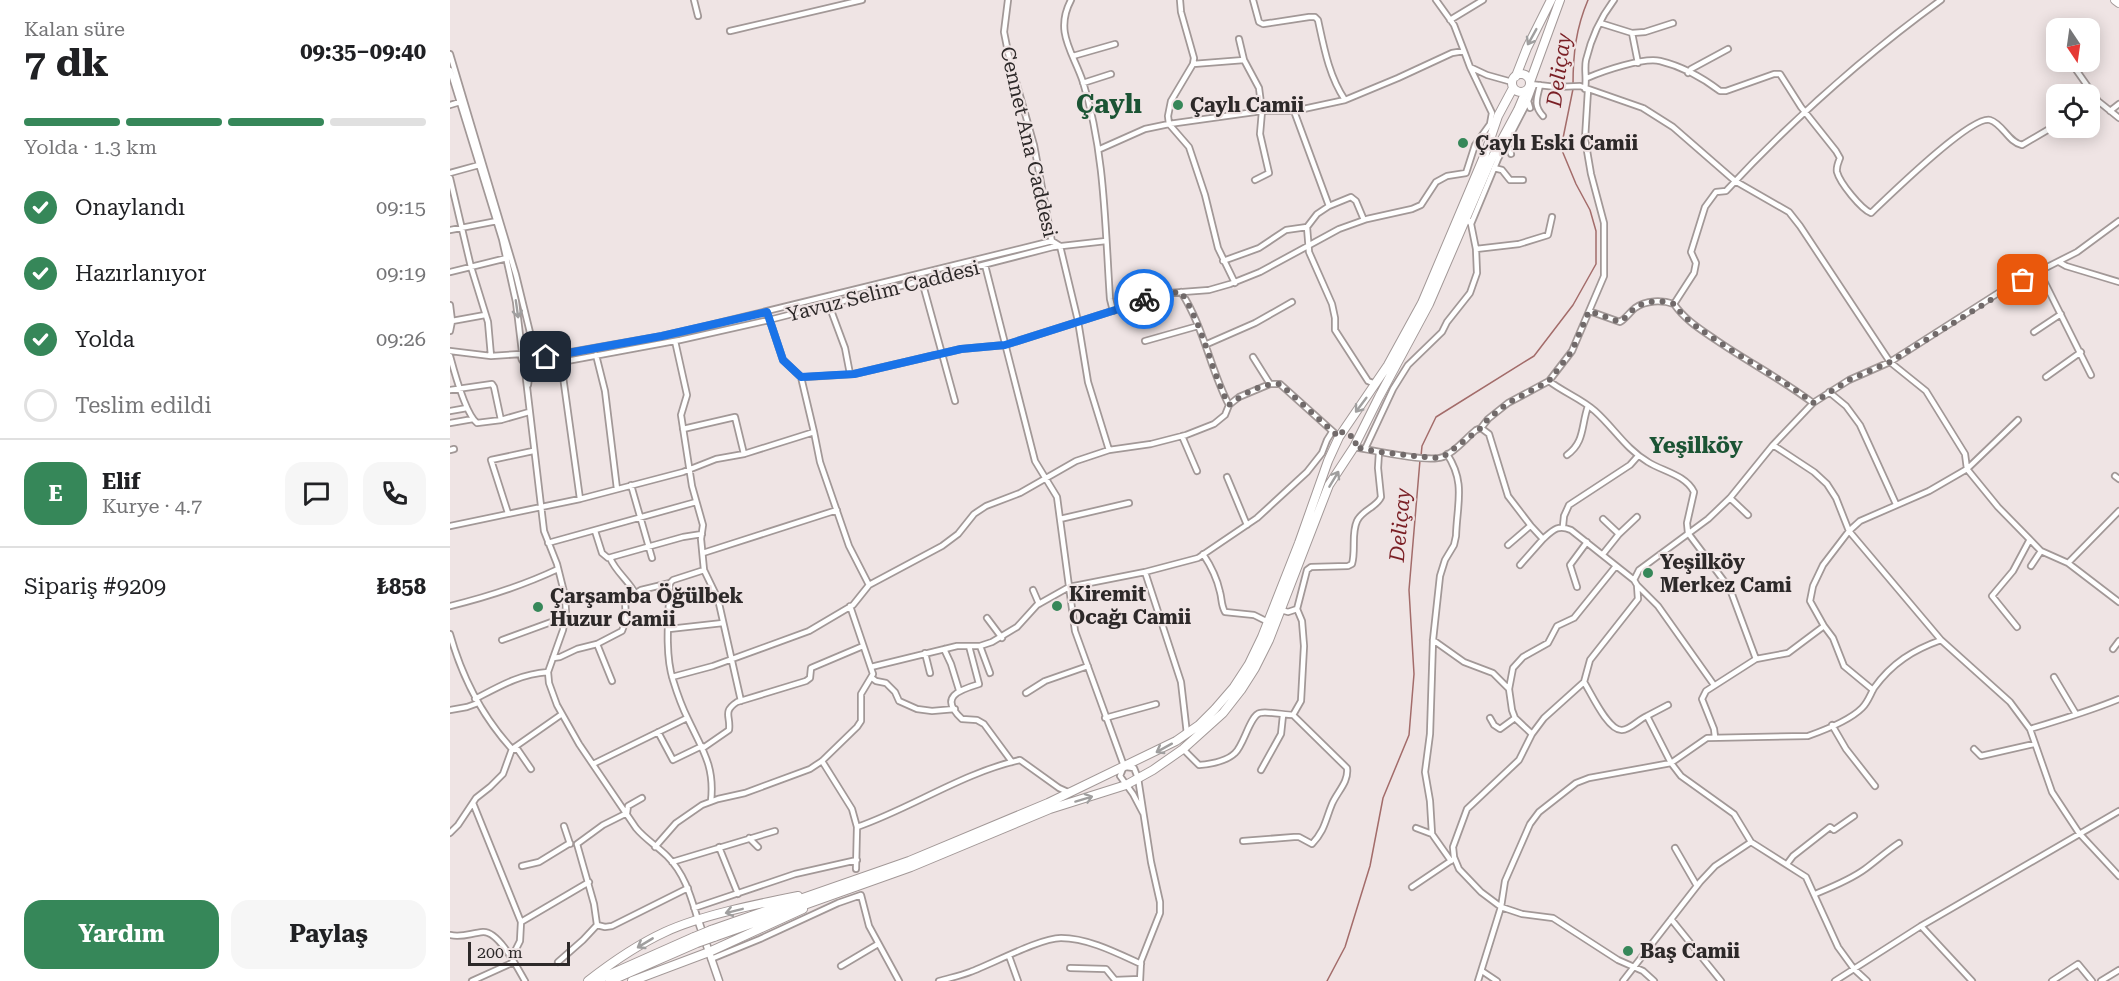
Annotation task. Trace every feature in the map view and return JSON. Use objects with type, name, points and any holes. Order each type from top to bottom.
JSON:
[{"type":"highway","points":[[632,981],[710,955],[787,918],[833,892],[1070,793],[1150,755],[1187,734],[1215,709],[1234,687],[1249,664],[1268,622],[1337,436],[1376,384],[1422,303],[1481,165],[1498,116],[1527,48],[1551,0]]},
{"type":"highway","points":[[595,981],[695,940],[911,867],[1050,809],[1126,785],[1183,750],[1223,713],[1255,668],[1329,485],[1354,446],[1429,304],[1469,221],[1491,160],[1530,86],[1560,0]]},
{"type":"highway","points":[[2115,0],[2119,3]]},
{"type":"highway","points":[[1513,82],[1523,74],[1530,86]]},
{"type":"highway","points":[[1513,82],[1519,92],[1530,86]]},
{"type":"highway","points":[[1337,436],[1354,446]]},
{"type":"highway","points":[[1337,436],[1354,446]]},
{"type":"highway","points":[[588,981],[663,932],[698,920],[833,892]]},
{"type":"highway","points":[[610,981],[695,940]]},
{"type":"main road","points":[[698,920],[719,981]]},
{"type":"street","points":[[694,0],[698,16]]},
{"type":"street","points":[[730,31],[862,0]]},
{"type":"street","name":"Cennet Ana Caddesi","points":[[1008,0],[1004,32],[1034,146],[1053,244]]},
{"type":"street","points":[[1071,0],[1063,19],[1064,34],[1083,83],[1100,149],[1110,299],[1113,311]]},
{"type":"street","points":[[1180,0],[1181,12],[1194,58],[1193,64],[1171,101],[1169,124],[1189,147],[1196,164],[1218,248],[1235,283]]},
{"type":"street","points":[[1253,0],[1259,22],[1263,24],[1308,17],[1315,17],[1318,20],[1336,87],[1345,100]]},
{"type":"street","points":[[801,377],[850,374],[961,349],[1005,345],[1131,305],[1156,294],[1209,290],[1235,283],[1339,229],[1421,205],[1436,182],[1447,176],[1466,173],[1475,145],[1490,124],[1492,113],[1450,20],[1436,0]]},
{"type":"street","points":[[1468,0],[1472,7]]},
{"type":"street","points":[[1450,20],[1483,0]]},
{"type":"street","points":[[1354,446],[1379,452],[1427,458],[1443,457],[1481,428],[1488,419],[1508,403],[1549,381],[1572,351],[1604,276],[1604,224],[1587,155],[1584,88],[1587,78],[1586,62],[1603,15],[1614,0]]},
{"type":"street","points":[[1674,304],[1694,273],[1696,264],[1691,252],[1704,207],[1716,192],[1726,191],[1806,113],[1905,26],[1941,0]]},
{"type":"street","points":[[1600,23],[1632,33],[1646,32],[1673,23]]},
{"type":"street","points":[[1632,33],[1638,63]]},
{"type":"street","points":[[1239,39],[1244,60],[1259,88],[1262,111],[1260,134],[1269,173],[1255,180]]},
{"type":"street","points":[[1073,56],[1115,44]]},
{"type":"street","points":[[1689,73],[1691,69],[1728,49]]},
{"type":"street","points":[[1100,149],[1137,132],[1169,124],[1262,111],[1294,111],[1345,100],[1452,53],[1464,51]]},
{"type":"street","points":[[450,54],[537,353],[527,387]]},
{"type":"street","points":[[1193,64],[1244,60]]},
{"type":"street","points":[[1587,78],[1618,67],[1659,61],[1702,78],[1720,91],[1726,91],[1774,74],[1780,74],[1806,113],[1836,151],[1840,158],[1836,170],[1839,177],[1860,206],[1871,213],[1942,148],[1969,127],[1984,120],[1990,120],[2017,144],[2022,145],[2046,130]]},
{"type":"street","points":[[1470,67],[1487,75],[1513,82]]},
{"type":"street","points":[[450,70],[498,220],[507,258],[516,302],[544,531],[565,596],[563,630],[549,672],[549,683],[562,714],[579,744],[636,828],[672,862],[685,880],[698,920]]},
{"type":"street","points":[[1083,83],[1111,74]]},
{"type":"street","points":[[1540,85],[1535,102],[1543,116]]},
{"type":"street","points":[[1365,449],[1384,405],[1408,364],[1442,332],[1470,293],[1477,273],[1476,249],[1469,221],[1528,101],[1530,86],[1584,88],[1643,108],[1661,118],[1735,181],[1789,212],[1890,362],[1926,391],[1965,454],[1966,469],[1998,507],[2041,551],[2068,563],[2119,602]]},
{"type":"street","points":[[1527,114],[1530,108],[1528,101]]},
{"type":"street","points":[[450,105],[460,102]]},
{"type":"street","points":[[2100,103],[2119,118]]},
{"type":"street","points":[[2110,111],[2119,104]]},
{"type":"street","points":[[1530,108],[1537,109]]},
{"type":"street","points":[[1294,111],[1329,206]]},
{"type":"street","points":[[1508,141],[1514,146]]},
{"type":"street","points":[[1508,141],[1511,154]]},
{"type":"street","points":[[450,173],[479,165]]},
{"type":"street","points":[[1494,168],[1502,170],[1510,180],[1523,180]]},
{"type":"street","points":[[450,178],[489,332],[490,356]]},
{"type":"street","points":[[1489,180],[1496,183]]},
{"type":"street","points":[[1223,261],[1259,248],[1286,230],[1306,227],[1317,214],[1329,206],[1351,197],[1356,201],[1364,220]]},
{"type":"street","points":[[1476,249],[1519,244],[1548,235],[1552,216]]},
{"type":"street","points":[[450,230],[498,220]]},
{"type":"street","points":[[1453,860],[1453,848],[1467,809],[1519,760],[1532,734],[1544,718],[1584,682],[1590,660],[1638,598],[1636,583],[1639,570],[1708,519],[1731,498],[1773,445],[1813,403],[1849,380],[1890,362],[2006,288],[2059,262],[2091,243],[2119,221]]},
{"type":"street","points":[[1306,227],[1309,252],[1332,304],[1335,330],[1368,381],[1376,384]]},
{"type":"street","points":[[1053,244],[1060,246],[1106,241]]},
{"type":"street","name":"Yavuz Selim Caddesi","points":[[535,361],[549,363],[596,356],[770,320],[985,265],[1053,244]]},
{"type":"street","name":"Yavuz Selim Caddesi","points":[[535,361],[662,336],[1053,244]]},
{"type":"street","points":[[1060,246],[1078,321],[1088,382],[1108,450]]},
{"type":"street","points":[[450,272],[507,258]]},
{"type":"street","points":[[2059,262],[2119,282]]},
{"type":"street","points":[[985,265],[1035,461],[1057,497],[1075,631],[1124,766],[1120,776],[1143,813]]},
{"type":"street","points":[[2039,271],[2091,375]]},
{"type":"street","points":[[922,281],[955,401]]},
{"type":"street","points":[[1181,292],[1207,344],[1221,389],[1229,405]]},
{"type":"street","points":[[1589,311],[1620,322],[1642,305],[1663,300],[1674,304],[1692,323],[1813,403]]},
{"type":"street","points":[[1207,344],[1255,323],[1293,302]]},
{"type":"street","points":[[450,305],[452,321],[450,331]]},
{"type":"street","points":[[829,305],[845,348],[850,374]]},
{"type":"street","points":[[767,312],[783,360],[801,377],[820,462],[849,546],[869,585]]},
{"type":"street","points":[[2034,332],[2061,314]]},
{"type":"street","points":[[452,321],[485,315]]},
{"type":"street","points":[[1145,341],[1198,326]]},
{"type":"street","points":[[675,341],[687,395],[681,415],[689,468],[703,525],[704,570],[718,599],[741,701]]},
{"type":"street","points":[[450,351],[490,356],[522,353],[528,347],[534,349]]},
{"type":"street","points":[[2046,377],[2081,352]]},
{"type":"street","points":[[450,356],[467,408],[472,419],[477,423],[501,420],[529,412]]},
{"type":"street","points":[[596,356],[605,391],[617,489]]},
{"type":"street","points":[[1253,357],[1270,384]]},
{"type":"street","points":[[524,362],[535,361]]},
{"type":"street","points":[[561,362],[580,499]]},
{"type":"street","points":[[1549,381],[1588,406],[1612,427],[1622,441],[1638,456],[1684,480],[1691,487],[1694,492],[1687,523],[1688,533],[1730,589],[1756,659]]},
{"type":"street","points":[[450,383],[451,390],[492,384],[501,420]]},
{"type":"street","points":[[672,677],[713,666],[809,631],[850,606],[869,585],[942,546],[958,534],[974,514],[986,506],[1020,493],[1076,461],[1108,450],[1151,444],[1182,436],[1214,424],[1225,415],[1229,405],[1239,397],[1270,384],[1280,384],[1337,436],[1326,440],[1322,453],[1307,472],[1257,518],[1198,558],[1145,572],[1069,587],[1039,604],[1017,627],[1002,638],[980,646],[944,649],[871,667]]},
{"type":"street","points":[[1829,392],[1846,406],[1860,425],[1896,504]]},
{"type":"street","points":[[1567,455],[1581,442],[1584,417],[1588,406]]},
{"type":"street","points":[[450,411],[467,408]]},
{"type":"street","points":[[683,429],[735,417],[744,454]]},
{"type":"street","points":[[450,423],[472,419]]},
{"type":"street","points":[[1873,690],[1844,666],[1833,638],[1810,601],[1823,565],[1849,531],[1869,515],[1929,491],[1966,469],[2018,420]]},
{"type":"street","points":[[1481,428],[1485,428],[1489,434],[1508,496],[1530,526],[1544,539]]},
{"type":"street","points":[[450,526],[580,499],[683,472],[716,459],[744,454],[814,432]]},
{"type":"street","points":[[1182,436],[1197,471]]},
{"type":"street","points":[[1773,445],[1814,472],[1827,484],[1836,498],[1849,531],[1941,640],[2010,702],[2030,729],[2052,792],[2079,833],[2119,876]]},
{"type":"street","points":[[508,513],[491,460],[533,451]]},
{"type":"street","points":[[1293,715],[1301,701],[1304,646],[1302,621],[1297,609],[1307,570],[1311,567],[1352,564],[1358,518],[1380,501],[1381,497],[1379,452]]},
{"type":"street","points":[[1432,834],[1425,772],[1430,734],[1433,640],[1440,576],[1456,536],[1459,478],[1447,454]]},
{"type":"street","points":[[1563,526],[1569,505],[1630,465],[1638,456]]},
{"type":"street","points":[[1227,477],[1246,525]]},
{"type":"street","points":[[631,485],[652,558]]},
{"type":"street","points":[[1731,498],[1748,515]]},
{"type":"street","points":[[548,543],[696,502]]},
{"type":"street","points":[[1060,519],[1129,503]]},
{"type":"street","points":[[703,553],[837,510]]},
{"type":"street","points":[[2068,563],[2119,511]]},
{"type":"street","points":[[1603,554],[1638,516]]},
{"type":"street","points":[[1603,519],[1619,534]]},
{"type":"street","points":[[1508,545],[1530,526]]},
{"type":"street","points":[[1520,565],[1556,528],[1563,526],[1571,530],[1603,554],[1658,606],[1714,685]]},
{"type":"street","points":[[595,531],[602,553],[610,558],[702,534]]},
{"type":"street","points":[[2017,627],[1992,596],[2013,571],[2029,541]]},
{"type":"street","points":[[1577,587],[1570,565],[1587,542]]},
{"type":"street","points":[[2031,566],[2041,551]]},
{"type":"street","points":[[1203,554],[1213,569],[1225,612],[1254,615],[1268,622]]},
{"type":"street","points":[[610,558],[635,593]]},
{"type":"street","points":[[1532,734],[1515,718],[1509,689],[1513,668],[1523,657],[1548,643],[1557,626],[1574,618],[1616,566]]},
{"type":"street","points":[[450,606],[499,593],[534,581],[558,569]]},
{"type":"street","points":[[553,658],[597,644],[624,628],[625,600],[640,590],[670,583],[704,570]]},
{"type":"street","points":[[1145,572],[1180,682],[1187,734]]},
{"type":"street","points":[[670,583],[669,656],[672,677],[712,775],[711,801]]},
{"type":"street","points":[[1033,590],[1039,604]]},
{"type":"street","points":[[655,847],[676,823],[702,805],[745,793],[810,769],[822,761],[857,727],[861,721],[861,694],[872,678],[871,667],[850,606]]},
{"type":"street","points":[[1280,610],[1288,612],[1297,609]]},
{"type":"street","points":[[502,640],[565,617]]},
{"type":"street","points":[[987,618],[1002,638]]},
{"type":"street","points":[[669,629],[723,622]]},
{"type":"street","points":[[1715,737],[1702,699],[1706,691],[1756,659],[1788,653],[1824,626]]},
{"type":"street","points":[[450,634],[451,644],[476,701],[495,730],[512,749],[518,750],[531,770]]},
{"type":"street","points":[[1433,640],[1464,662],[1492,673],[1509,689]]},
{"type":"street","points":[[1478,981],[1501,907],[1504,881],[1530,824],[1539,812],[1576,783],[1589,778],[1671,763],[1707,738],[1808,736],[1853,715],[1862,708],[1873,690],[1902,658],[1919,648],[1941,640]]},
{"type":"street","points":[[2113,649],[2119,641]]},
{"type":"street","points":[[597,644],[612,681]]},
{"type":"street","points":[[658,732],[673,760],[702,747],[729,730],[728,711],[730,707],[741,701],[806,681],[810,678],[811,668],[863,646]]},
{"type":"street","points":[[969,646],[979,684],[953,694],[955,709],[962,718],[977,720],[984,724],[1012,762]]},
{"type":"street","points":[[980,646],[990,673]]},
{"type":"street","points":[[944,649],[959,690]]},
{"type":"street","points":[[925,653],[930,673]]},
{"type":"street","points":[[1026,693],[1045,681],[1088,666]]},
{"type":"street","points":[[450,710],[466,707],[512,680],[530,673],[549,672]]},
{"type":"street","points":[[2054,677],[2076,714]]},
{"type":"street","points":[[872,678],[886,683],[895,692],[899,701],[916,709],[932,711],[955,709]]},
{"type":"street","points":[[1584,682],[1605,718],[1615,729],[1627,729],[1640,719],[1668,705]]},
{"type":"street","points":[[2030,729],[2086,713],[2119,699]]},
{"type":"street","points":[[1105,718],[1156,704]]},
{"type":"street","points":[[1183,750],[1199,765],[1230,757],[1241,746],[1253,717],[1259,713],[1293,715],[1347,768],[1346,778],[1332,804],[1325,826],[1312,844],[1299,837],[1243,841]]},
{"type":"street","points":[[450,833],[473,803],[502,774],[512,749],[562,714]]},
{"type":"street","points":[[1261,770],[1281,734],[1283,715]]},
{"type":"street","points":[[1647,716],[1671,763],[1681,777],[1734,814],[1751,842],[1806,877],[1838,947],[1854,969],[1867,981]]},
{"type":"street","points":[[593,764],[687,718]]},
{"type":"street","points":[[1490,718],[1494,726],[1500,729],[1515,718]]},
{"type":"street","points":[[1832,725],[1846,749],[1875,786]]},
{"type":"street","points":[[1974,749],[1981,756],[2034,744]]},
{"type":"street","points":[[857,827],[931,793],[1020,760],[1059,788],[1070,793]]},
{"type":"street","points":[[822,761],[852,809],[857,827],[856,869]]},
{"type":"street","points":[[1070,968],[1106,969],[1115,980],[1140,980],[1141,964],[1161,913],[1150,862],[1138,778],[1134,768],[1124,766]]},
{"type":"street","points":[[712,789],[722,798]]},
{"type":"street","points":[[564,826],[571,846],[577,844],[603,825],[626,813],[628,806],[642,798]]},
{"type":"street","points":[[472,981],[513,959],[520,941],[520,922],[473,803]]},
{"type":"street","points":[[1835,981],[1921,926],[2119,811]]},
{"type":"street","points":[[1787,864],[1793,856],[1830,827],[1834,830],[1854,816]]},
{"type":"street","points":[[1416,828],[1432,834],[1459,869],[1481,892],[1501,907],[1522,914],[1552,918],[1643,971],[1654,981]]},
{"type":"street","points":[[672,862],[775,831]]},
{"type":"street","points":[[749,838],[758,847]]},
{"type":"street","points":[[1623,981],[1715,866],[1751,842]]},
{"type":"street","points":[[522,866],[538,862],[570,843]]},
{"type":"street","points":[[1815,894],[1865,869],[1899,843]]},
{"type":"street","points":[[577,844],[589,882],[597,925]]},
{"type":"street","points":[[719,848],[738,894]]},
{"type":"street","points":[[1675,848],[1697,886]]},
{"type":"street","points":[[694,908],[795,874],[857,860]]},
{"type":"street","points":[[1412,887],[1453,860]]},
{"type":"street","points":[[520,922],[589,882]]},
{"type":"street","points":[[597,925],[612,926],[688,888]]},
{"type":"street","points":[[710,955],[760,939],[838,903],[861,895],[869,926],[899,981]]},
{"type":"street","points":[[1671,919],[1721,981]]},
{"type":"street","points":[[558,962],[597,925]]},
{"type":"street","points":[[1921,926],[1972,981]]},
{"type":"street","points":[[450,935],[465,936],[483,932],[493,935],[513,959],[525,981]]},
{"type":"street","points":[[939,981],[967,974],[1059,938],[1075,939],[1141,964]]},
{"type":"street","points":[[841,966],[878,944]]},
{"type":"street","points":[[1009,956],[1018,981]]},
{"type":"street","points":[[2052,981],[2078,964],[2092,981]]},
{"type":"street","points":[[1482,970],[1497,981]]},
{"type":"street","points":[[2101,981],[2119,970]]},
{"type":"waterway","name":"Deliçay","points":[[1573,85],[1576,41],[1588,0]]},
{"type":"waterway","name":"Deliçay","points":[[1421,456],[1422,446],[1436,417],[1534,356],[1573,305],[1596,264],[1596,231],[1590,210],[1561,148],[1573,89]]},
{"type":"waterway","name":"Deliçay","points":[[1327,981],[1345,947],[1370,866],[1383,798],[1409,735],[1414,674],[1409,590],[1420,460]]},
{"type":"way so far","points":[[1144,299],[1156,294],[1181,292],[1207,344],[1221,389],[1229,405],[1239,397],[1270,384],[1280,384],[1332,432],[1339,437],[1343,431],[1357,440],[1354,447],[1433,458],[1443,457],[1481,428],[1488,419],[1508,403],[1549,381],[1572,351],[1589,311],[1620,322],[1642,305],[1663,300],[1674,304],[1683,316],[1701,330],[1792,387],[1813,403],[1849,380],[1890,362],[2006,288],[2023,280]]},
{"type":"place","name":"Çaylı Camii","points":[[1178,105]]},
{"type":"place","name":"Çaylı Eski Camii","points":[[1463,143]]},
{"type":"place","name":"Yeşilköy Merkez Cami","points":[[1648,573]]},
{"type":"place","name":"Kiremit Ocağı Camii","points":[[1057,606]]},
{"type":"place","name":"Çarşamba Öğülbek Huzur Camii","points":[[538,607]]},
{"type":"place","name":"Baş Camii","points":[[1628,951]]},
{"type":"district","name":"Çaylı","points":[[1109,104]]},
{"type":"district","name":"Yeşilköy","points":[[1696,445]]},
{"type":"route","points":[[546,357],[662,336],[767,312],[783,360],[801,377],[854,374],[961,349],[1005,345],[1144,299]]}]
